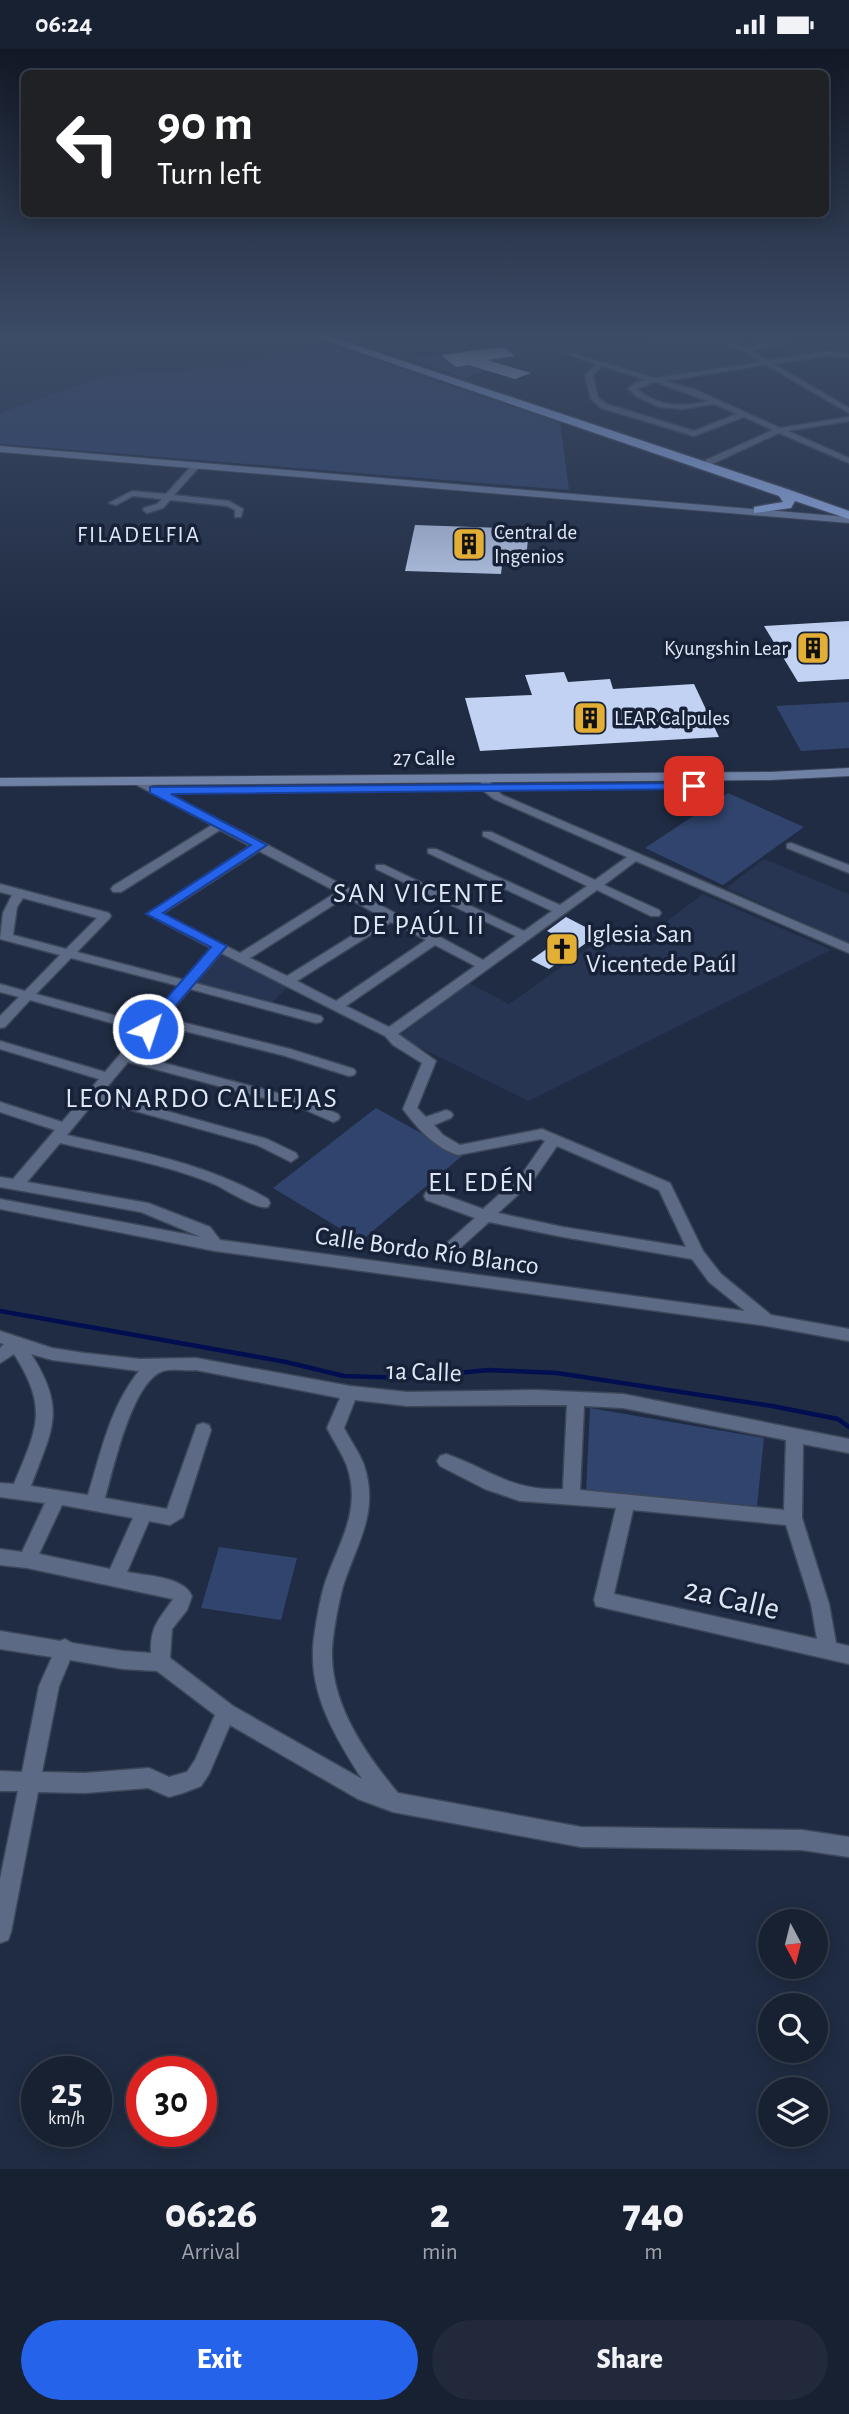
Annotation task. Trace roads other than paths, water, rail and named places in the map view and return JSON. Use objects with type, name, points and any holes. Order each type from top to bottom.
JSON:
[{"type":"highway","points":[[623,436],[849,513]]},
{"type":"highway","points":[[628,436],[712,465]]},
{"type":"highway","points":[[763,511],[787,505],[789,502],[786,490]]},
{"type":"highway","points":[[786,490],[849,513]]},
{"type":"street","points":[[712,465],[768,436]]},
{"type":"street","points":[[793,436],[849,461]]},
{"type":"street","points":[[0,449],[763,511],[849,513]]},
{"type":"street","points":[[147,510],[156,509],[197,465]]},
{"type":"street","points":[[113,503],[132,493],[167,496],[229,504],[239,509],[238,515]]},
{"type":"street","points":[[763,511],[835,510]]},
{"type":"street","name":"27 Calle","points":[[813,779],[849,772]]},
{"type":"street","name":"27 Calle","points":[[0,790],[813,779],[849,781]]},
{"type":"street","points":[[137,781],[484,966]]},
{"type":"street","name":"27 Calle","points":[[0,782],[486,783]]},
{"type":"street","points":[[486,783],[498,797],[849,949]]},
{"type":"street","points":[[117,889],[220,825]]},
{"type":"street","points":[[487,834],[655,912]]},
{"type":"street","points":[[260,845],[153,914],[390,1034],[429,1061],[410,1109],[438,1138],[461,1151],[537,1134],[665,1187],[697,1254],[715,1278],[767,1320]]},
{"type":"street","points":[[791,846],[849,869]]},
{"type":"street","points":[[432,851],[561,910]]},
{"type":"street","points":[[390,1034],[636,856]]},
{"type":"street","points":[[380,867],[525,936]]},
{"type":"street","points":[[0,888],[105,916],[0,1024]]},
{"type":"street","points":[[21,893],[15,897],[3,936],[316,1019]]},
{"type":"street","points":[[242,957],[344,893]]},
{"type":"street","points":[[289,981],[390,917]]},
{"type":"street","points":[[337,1006],[434,940]]},
{"type":"street","points":[[18,1183],[184,985],[220,946]]},
{"type":"street","points":[[0,988],[151,1025],[285,1052],[349,1072]]},
{"type":"street","points":[[0,1045],[108,1077]]},
{"type":"street","points":[[124,1057],[306,1105],[334,1117]]},
{"type":"street","points":[[93,1095],[262,1142],[291,1157]]},
{"type":"street","points":[[0,1108],[60,1132],[219,1179],[245,1190],[263,1203]]},
{"type":"street","points":[[423,1124],[446,1115]]},
{"type":"street","points":[[453,1246],[527,1178],[554,1139]]},
{"type":"street","points":[[0,1182],[18,1183],[143,1207],[205,1231],[215,1245]]},
{"type":"street","points":[[431,1196],[486,1216],[697,1254]]},
{"type":"street","name":"Calle Bordo Río Blanco","points":[[0,1204],[215,1245],[767,1320],[849,1335]]},
{"type":"street","points":[[0,1357],[8,1340],[38,1381],[45,1402],[44,1421],[20,1492]]},
{"type":"street","name":"1a Calle","points":[[8,1340],[52,1354],[84,1359],[196,1364],[350,1392],[407,1399],[576,1398],[623,1401],[849,1446]]},
{"type":"street","points":[[94,1504],[130,1393],[144,1374],[160,1364]]},
{"type":"street","points":[[350,1392],[334,1428],[355,1465],[361,1496],[359,1515],[348,1555],[334,1585],[322,1656],[328,1694],[347,1737],[372,1777],[393,1802]]},
{"type":"street","points":[[571,1496],[576,1398]]},
{"type":"street","points":[[0,1490],[170,1517],[177,1512],[203,1430]]},
{"type":"street","points":[[795,1435],[793,1518],[820,1604],[828,1651]]},
{"type":"street","points":[[446,1461],[502,1489],[525,1497],[545,1499],[571,1496],[793,1518]]},
{"type":"street","points":[[27,1560],[57,1497]]},
{"type":"street","name":"2a Calle","points":[[626,1502],[603,1600],[849,1655]]},
{"type":"street","points":[[116,1576],[144,1513]]},
{"type":"street","points":[[0,1557],[116,1576],[178,1591],[183,1596],[183,1602],[165,1623],[160,1635],[161,1662]]},
{"type":"street","points":[[0,1640],[65,1648],[123,1660],[161,1662],[226,1712],[365,1792],[393,1802],[581,1837],[802,1840],[849,1847]]},
{"type":"street","points":[[0,1931],[49,1686],[65,1648]]},
{"type":"street","points":[[0,1781],[85,1783],[149,1778],[169,1787],[183,1783],[194,1779],[202,1767],[226,1712]]},
{"type":"waterway","points":[[0,1311],[286,1362],[344,1376],[406,1378],[489,1370],[557,1373],[772,1406],[838,1419],[849,1427]]},
{"type":"place","name":"Central de Ingenios","points":[[469,544]]},
{"type":"place","name":"Kyungshin Lear","points":[[813,648]]},
{"type":"place","name":"LEAR Calpules","points":[[590,718]]},
{"type":"place","name":"Iglesia San Vicentede Paúl","points":[[562,949]]},
{"type":"district","name":"FILADELFIA","points":[[139,535]]},
{"type":"district","name":"SAN VICENTE DE PAÚL II","points":[[419,910]]},
{"type":"district","name":"LEONARDO CALLEJAS","points":[[202,1099]]},
{"type":"district","name":"EL EDÉN","points":[[482,1183]]}]
